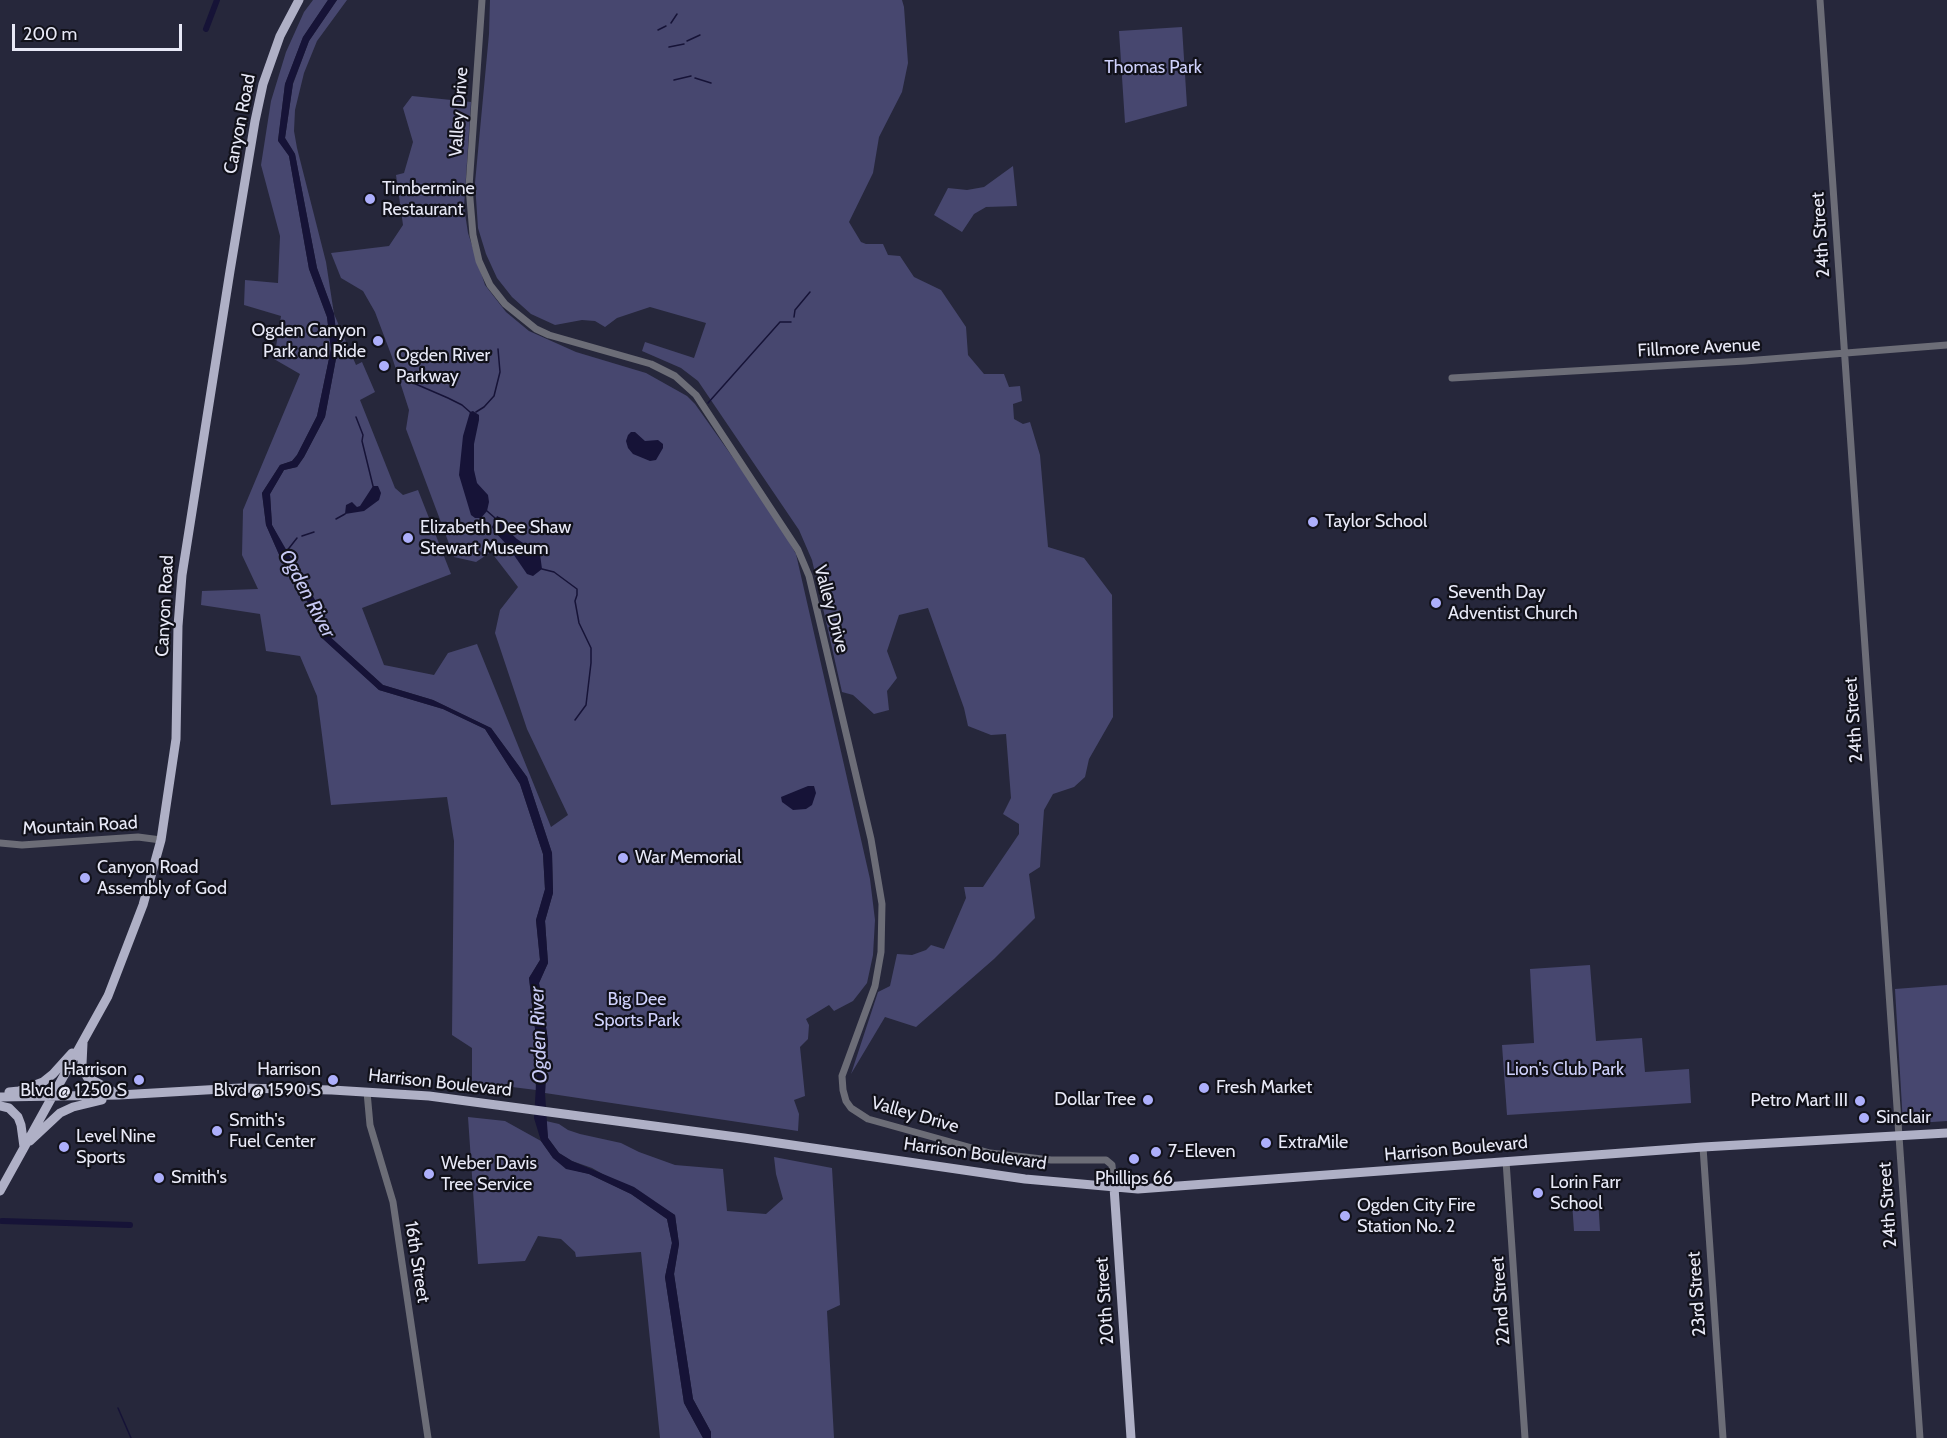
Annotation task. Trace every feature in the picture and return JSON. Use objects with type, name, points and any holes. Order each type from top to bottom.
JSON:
[{"type":"main road","name":"Canyon Road","points":[[0,1191],[108,996],[125,957],[143,905],[161,840],[175,747],[182,575],[228,282],[261,92],[276,45],[299,0]]},
{"type":"main road","points":[[83,1040],[82,1064],[87,1077],[95,1084],[119,1095]]},
{"type":"main road","points":[[24,1146],[22,1127],[18,1117],[0,1098],[43,1082],[83,1040]]},
{"type":"main road","name":"Harrison Boulevard","points":[[0,1098],[119,1095],[240,1088],[442,1097],[1025,1179],[1138,1189],[1702,1147],[1947,1133]]},
{"type":"main road","points":[[24,1146],[64,1111],[119,1095]]},
{"type":"main road","name":"20th Street","points":[[1114,1187],[1131,1438]]},
{"type":"street","name":"Valley Drive","points":[[482,0],[469,187],[470,208],[479,261],[490,285],[505,304],[536,329],[549,335],[651,364],[675,376],[696,395],[798,550],[809,576],[871,839],[882,904],[880,952],[874,986],[842,1076],[846,1101],[851,1108],[868,1119],[990,1153],[1051,1160],[1098,1159],[1110,1162]]},
{"type":"street","name":"24th Street","points":[[1820,0],[1920,1438]]},
{"type":"street","name":"Fillmore Avenue","points":[[1452,378],[1844,354],[1947,345]]},
{"type":"street","name":"Mountain Road","points":[[0,843],[22,844],[138,837],[161,840]]},
{"type":"street","name":"16th Street","points":[[367,1092],[370,1125],[393,1202],[428,1438]]},
{"type":"street","name":"23rd Street","points":[[1702,1147],[1723,1438]]},
{"type":"street","name":"22nd Street","points":[[1506,1161],[1525,1438]]},
{"type":"street","name":"20th Street","points":[[1110,1162],[1114,1187]]},
{"type":"green space","points":[[313,0],[328,0],[303,37],[285,84],[278,140],[289,156],[309,269],[327,317],[331,349],[317,416],[297,455],[292,461],[280,465],[262,493],[266,525],[281,559],[310,606],[322,638],[379,690],[443,709],[485,729],[520,784],[543,854],[545,890],[536,920],[540,960],[529,978],[538,1054],[535,1073],[536,1090],[504,1086],[472,1089],[472,1048],[452,1035],[454,841],[447,797],[331,805],[317,696],[300,656],[266,651],[260,614],[201,605],[202,591],[258,589],[242,555],[243,510],[300,374],[274,359],[281,316],[244,305],[245,280],[278,283],[280,236],[261,165],[271,101],[286,52],[304,12]]},
{"type":"green space","points":[[337,0],[347,0],[317,41],[304,73],[295,110],[294,131],[326,262],[334,314],[317,268],[295,154],[285,138],[293,84],[309,41]]},
{"type":"green space","points":[[490,0],[902,0],[908,63],[902,92],[879,137],[873,173],[849,222],[861,242],[883,244],[888,255],[900,256],[914,277],[941,290],[966,327],[968,355],[984,374],[1004,374],[1009,387],[1020,386],[1022,401],[1013,404],[1014,419],[1023,424],[1030,422],[1040,455],[1048,547],[1084,558],[1112,595],[1113,717],[1089,759],[1085,777],[1074,787],[1053,794],[1044,810],[1040,867],[1029,874],[1035,918],[994,959],[916,1027],[885,1017],[851,1074],[878,992],[890,986],[897,954],[912,955],[926,950],[931,945],[944,949],[966,898],[964,887],[983,887],[1019,834],[1019,824],[1003,814],[1011,798],[1006,734],[991,735],[968,726],[964,708],[928,608],[899,615],[887,651],[897,678],[887,691],[889,710],[874,714],[853,695],[842,692],[812,560],[799,530],[698,381],[681,368],[642,351],[645,342],[694,358],[706,323],[650,307],[617,318],[605,327],[595,321],[582,320],[555,325],[531,314],[512,297],[497,278],[478,228],[475,183]]},
{"type":"green space","name":"Thomas Park","points":[[1182,27],[1187,106],[1125,123],[1119,31]]},
{"type":"green space","name":"Big Dee Sports Park","points":[[412,96],[471,102],[464,207],[468,233],[485,285],[506,312],[529,331],[576,352],[646,373],[687,396],[773,514],[796,554],[870,879],[875,920],[873,955],[867,983],[853,1001],[834,1011],[829,1005],[806,1019],[809,1025],[808,1039],[800,1047],[805,1096],[794,1100],[799,1114],[798,1131],[545,1093],[548,1040],[539,983],[548,963],[545,921],[553,893],[552,853],[527,777],[491,728],[433,700],[383,685],[328,635],[272,525],[270,494],[284,470],[297,467],[325,417],[338,348],[334,314],[356,365],[362,362],[375,392],[360,400],[395,488],[403,495],[418,490],[451,574],[362,608],[384,665],[434,675],[448,653],[477,644],[551,827],[568,815],[527,729],[495,633],[500,610],[518,587],[491,552],[476,562],[454,557],[406,429],[409,410],[375,312],[363,291],[341,278],[331,253],[389,246],[403,225],[396,175],[404,173],[413,142],[403,108]]},
{"type":"green space","points":[[1013,166],[1017,206],[986,207],[974,214],[962,232],[934,215],[948,188],[967,190],[984,187]]},
{"type":"green space","name":"Lion's Club Park","points":[[1590,965],[1596,1041],[1642,1038],[1645,1072],[1689,1069],[1691,1103],[1507,1115],[1502,1045],[1534,1043],[1530,969]]},
{"type":"green space","points":[[1947,985],[1947,1121],[1903,1124],[1895,989]]},
{"type":"green space","points":[[468,1117],[505,1121],[541,1141],[553,1158],[566,1168],[589,1174],[631,1194],[667,1219],[672,1243],[665,1277],[684,1403],[703,1438],[660,1438],[641,1252],[576,1257],[575,1252],[561,1239],[538,1236],[525,1261],[478,1264]]},
{"type":"green space","points":[[546,1121],[559,1124],[580,1134],[621,1143],[675,1165],[723,1169],[727,1211],[766,1214],[783,1199],[774,1157],[832,1168],[840,1305],[827,1311],[834,1438],[711,1438],[711,1432],[693,1399],[674,1274],[679,1244],[675,1215],[592,1168],[572,1161],[559,1153],[548,1138]]},
{"type":"green space","points":[[1598,1198],[1600,1231],[1574,1231],[1572,1202]]},
{"type":"water","name":"Ogden River","points":[[328,0],[337,0],[309,41],[293,83],[285,138],[295,154],[317,268],[334,314],[338,348],[325,417],[297,467],[284,470],[270,494],[272,525],[318,605],[316,613],[328,635],[383,685],[433,700],[491,728],[527,777],[552,853],[553,893],[545,921],[548,963],[539,983],[548,1040],[545,1093],[548,1138],[559,1153],[572,1161],[634,1187],[675,1215],[679,1244],[674,1274],[693,1399],[711,1432],[711,1438],[703,1438],[684,1403],[665,1277],[672,1243],[667,1219],[631,1194],[589,1174],[566,1169],[553,1158],[541,1141],[534,1118],[538,1054],[529,978],[540,960],[536,920],[545,889],[543,854],[520,784],[485,729],[443,709],[379,690],[322,638],[309,613],[310,606],[281,559],[266,525],[262,493],[280,465],[292,461],[297,455],[317,416],[331,349],[327,317],[309,269],[289,156],[278,141],[285,84],[303,37]]},
{"type":"water","points":[[473,411],[479,415],[474,444],[474,470],[477,483],[488,495],[489,502],[487,511],[481,518],[471,515],[459,475],[463,436],[470,412]]},
{"type":"water","points":[[631,432],[635,432],[645,441],[658,440],[663,444],[656,460],[650,461],[633,454],[626,441]]},
{"type":"water","points":[[373,486],[378,486],[381,493],[379,500],[364,511],[345,514],[346,505],[352,502],[357,507],[360,506]]},
{"type":"water","points":[[497,516],[503,519],[505,528],[517,539],[540,554],[542,569],[533,576],[527,574],[494,531],[492,527]]},
{"type":"water","points":[[808,786],[814,786],[816,793],[812,805],[806,809],[793,810],[782,802],[781,797]]},
{"type":"waterway","points":[[206,29],[217,0]]},
{"type":"waterway","points":[[671,23],[677,14]]},
{"type":"waterway","points":[[658,30],[666,26]]},
{"type":"waterway","points":[[687,41],[700,35]]},
{"type":"waterway","points":[[669,47],[684,44]]},
{"type":"waterway","points":[[674,80],[691,76]]},
{"type":"waterway","points":[[695,78],[711,83]]},
{"type":"waterway","points":[[794,317],[795,310],[810,292]]},
{"type":"waterway","points":[[708,403],[780,322],[791,322]]},
{"type":"waterway","points":[[476,412],[494,396],[500,372],[498,349]]},
{"type":"waterway","points":[[411,382],[462,405],[470,412]]},
{"type":"waterway","points":[[356,417],[363,435],[362,441],[373,486]]},
{"type":"waterway","points":[[487,511],[495,518]]},
{"type":"waterway","points":[[336,519],[345,514]]},
{"type":"waterway","points":[[302,536],[314,532]]},
{"type":"waterway","points":[[286,552],[297,538]]},
{"type":"waterway","points":[[542,569],[554,572],[577,589],[575,601],[579,623],[591,648],[586,705],[575,720]]},
{"type":"waterway","points":[[2,1221],[130,1225]]},
{"type":"waterway","points":[[118,1408],[131,1438]]},
{"type":"place","name":"Timbermine Restaurant","points":[[370,199]]},
{"type":"place","name":"Ogden Canyon Park and Ride","points":[[378,341]]},
{"type":"place","name":"Ogden River Parkway","points":[[384,366]]},
{"type":"place","name":"Taylor School","points":[[1313,522]]},
{"type":"place","name":"Elizabeth Dee Shaw Stewart Museum","points":[[408,538]]},
{"type":"place","name":"Seventh Day Adventist Church","points":[[1436,603]]},
{"type":"place","name":"War Memorial","points":[[623,858]]},
{"type":"place","name":"Canyon Road Assembly of God","points":[[85,878]]},
{"type":"place","name":"Harrison Blvd @ 1250 S","points":[[139,1080]]},
{"type":"place","name":"Harrison Blvd @ 1590 S","points":[[333,1080]]},
{"type":"place","name":"Fresh Market","points":[[1204,1088]]},
{"type":"place","name":"Dollar Tree","points":[[1148,1100]]},
{"type":"place","name":"Petro Mart III","points":[[1860,1101]]},
{"type":"place","name":"Sinclair","points":[[1864,1118]]},
{"type":"place","name":"Smith's Fuel Center","points":[[217,1131]]},
{"type":"place","name":"ExtraMile","points":[[1266,1143]]},
{"type":"place","name":"Level Nine Sports","points":[[64,1147]]},
{"type":"place","name":"7-Eleven","points":[[1156,1152]]},
{"type":"place","name":"Phillips 66","points":[[1134,1159]]},
{"type":"place","name":"Weber Davis Tree Service","points":[[429,1174]]},
{"type":"place","name":"Smith's","points":[[159,1178]]},
{"type":"place","name":"Lorin Farr School","points":[[1538,1193]]},
{"type":"place","name":"Ogden City Fire Station No. 2","points":[[1345,1216]]}]
